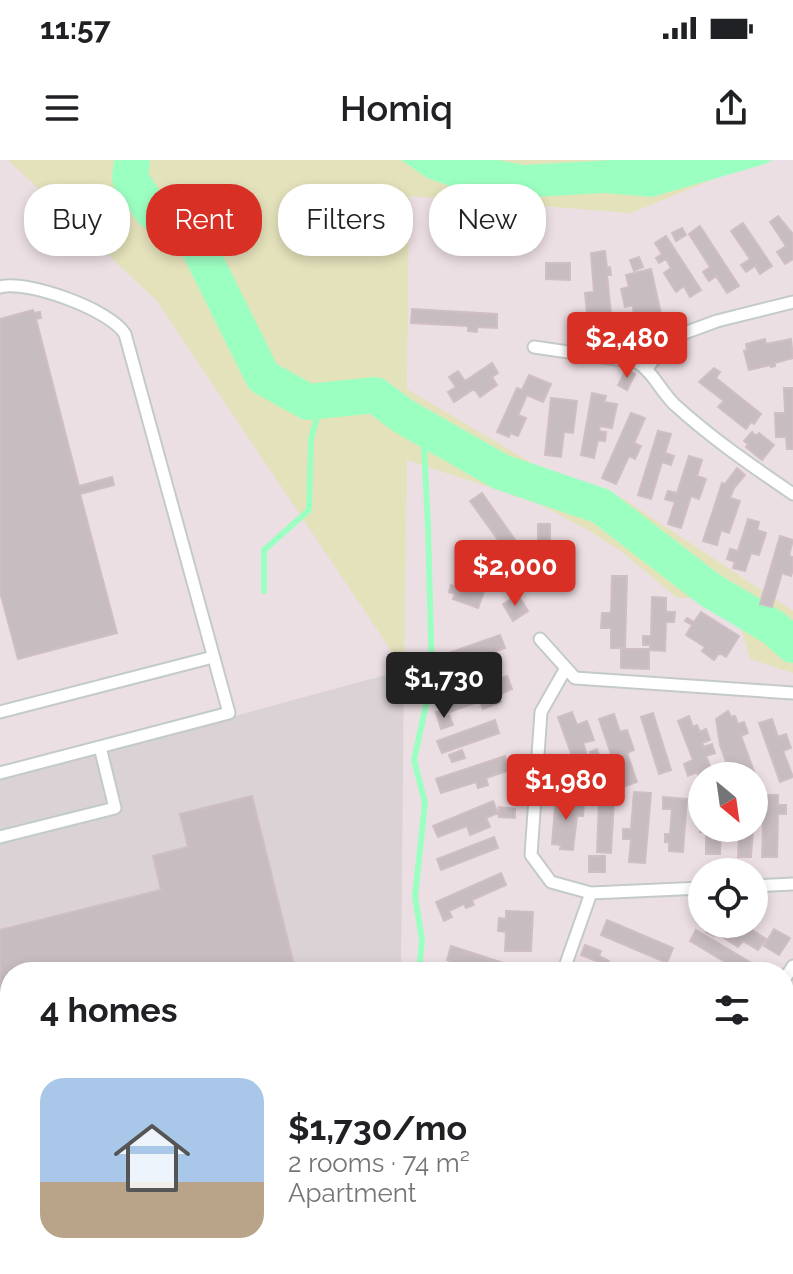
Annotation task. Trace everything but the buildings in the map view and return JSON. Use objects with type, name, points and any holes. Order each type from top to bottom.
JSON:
[{"type":"lane","points":[[0,287],[26,286],[99,312],[120,326],[125,334],[229,713],[0,773]]},
{"type":"lane","points":[[647,368],[671,338],[717,321],[793,302]]},
{"type":"lane","points":[[534,347],[637,362],[647,368],[670,401],[716,441],[793,494]]},
{"type":"lane","points":[[540,639],[575,678],[793,693]]},
{"type":"lane","points":[[0,712],[213,657]]},
{"type":"lane","points":[[566,668],[541,712],[531,855],[551,882],[591,893],[688,889]]},
{"type":"lane","points":[[0,837],[115,808],[100,747]]},
{"type":"lane","points":[[768,885],[793,884]]},
{"type":"lane","points":[[567,962],[591,893]]},
{"type":"shaded area","points":[[8,160],[760,160],[631,213],[546,206],[546,184],[429,184],[429,198],[413,196],[413,184],[278,184],[278,256],[408,256],[407,389],[535,465],[622,498],[793,611],[793,673],[750,659],[741,628],[693,598],[677,598],[622,552],[586,529],[539,504],[407,460],[404,670],[157,301],[109,256],[130,256],[130,184],[33,184]]},
{"type":"shaded area","points":[[401,160],[498,160],[524,165],[612,160],[772,160],[652,197],[603,193],[546,196],[546,184],[444,184],[427,178]]},
{"type":"shaded area","points":[[404,670],[401,962],[0,962],[0,780]]},
{"type":"waterway","points":[[132,160],[130,179],[152,211],[198,246],[263,377],[308,402],[375,395],[403,416],[501,472],[601,506],[710,590],[774,628],[793,645]]},
{"type":"waterway","points":[[264,591],[264,550],[309,510],[311,439],[322,400]]},
{"type":"waterway","points":[[420,962],[422,940],[415,896],[425,803],[414,760],[432,677],[423,427]]}]
